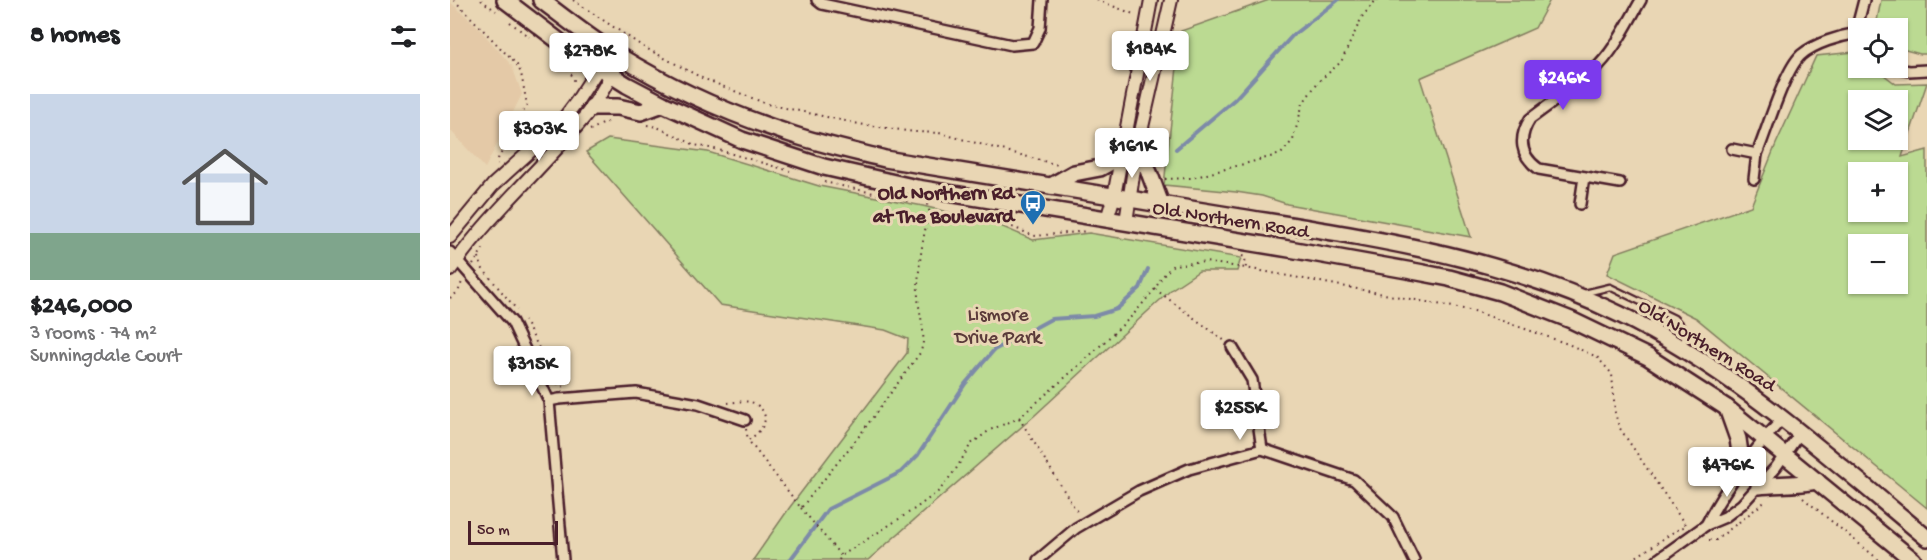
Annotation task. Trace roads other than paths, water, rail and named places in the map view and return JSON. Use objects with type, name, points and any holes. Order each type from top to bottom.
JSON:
[{"type":"highway","name":"Old Northern Road","points":[[541,0],[616,54],[673,85],[708,102],[789,134],[885,159],[1398,243],[1495,266],[1577,295],[1619,314],[1725,375],[1783,418],[1927,538]]},
{"type":"highway","name":"Old Northern Road","points":[[501,6],[663,104],[742,140],[824,167],[917,188],[1385,265],[1449,278],[1500,292],[1614,339],[1648,357],[1727,408],[1913,560]]},
{"type":"highway","points":[[591,107],[618,107],[641,112],[663,104]]},
{"type":"highway","points":[[1137,149],[1147,164],[1161,204]]},
{"type":"highway","points":[[1051,186],[1074,173],[1100,168],[1120,157]]},
{"type":"highway","points":[[1727,408],[1738,439],[1742,466]]},
{"type":"highway","points":[[1759,486],[1798,485],[1816,481]]},
{"type":"street","points":[[817,0],[822,4],[1012,45],[1033,44],[1040,28],[1042,0]]},
{"type":"street","points":[[1126,222],[1120,157],[1141,17],[1151,0]]},
{"type":"street","points":[[1107,219],[1122,197],[1137,149],[1171,0]]},
{"type":"street","points":[[1620,183],[1539,169],[1529,162],[1522,142],[1524,130],[1530,119],[1594,70],[1605,58],[1641,0]]},
{"type":"street","points":[[1859,18],[1864,0]]},
{"type":"street","points":[[1754,179],[1757,154],[1791,68],[1803,54],[1836,37],[1848,35]]},
{"type":"street","points":[[450,237],[493,185],[559,125],[605,71],[616,54]]},
{"type":"street","points":[[1908,71],[1927,70]]},
{"type":"street","points":[[563,560],[549,401],[512,322],[452,261],[591,107],[605,71]]},
{"type":"street","points":[[1732,149],[1757,154]]},
{"type":"street","points":[[1580,204],[1584,177]]},
{"type":"street","points":[[1232,347],[1252,380],[1262,449]]},
{"type":"street","points":[[549,401],[636,393],[698,404],[745,420]]},
{"type":"street","points":[[1706,525],[1717,502],[1742,466],[1783,418]]},
{"type":"street","points":[[1657,560],[1706,525],[1725,517],[1742,504],[1800,433]]},
{"type":"street","points":[[1038,560],[1084,522],[1139,491],[1189,469],[1262,449],[1354,480],[1393,517],[1414,560]]},
{"type":"lane","points":[[1577,295],[1610,287],[1674,318],[1681,326],[1685,351]]},
{"type":"waterway","points":[[1176,149],[1235,99],[1293,35],[1338,0]]},
{"type":"waterway","points":[[790,560],[828,509],[901,472],[918,455],[965,384],[994,350],[1051,319],[1094,316],[1117,309],[1140,288],[1148,269]]},
{"type":"place","name":"Old Northern Rd at The Boulevard","points":[[1033,226]]},
{"type":"park label","name":"Lismore Drive Park","points":[[998,324]]}]
